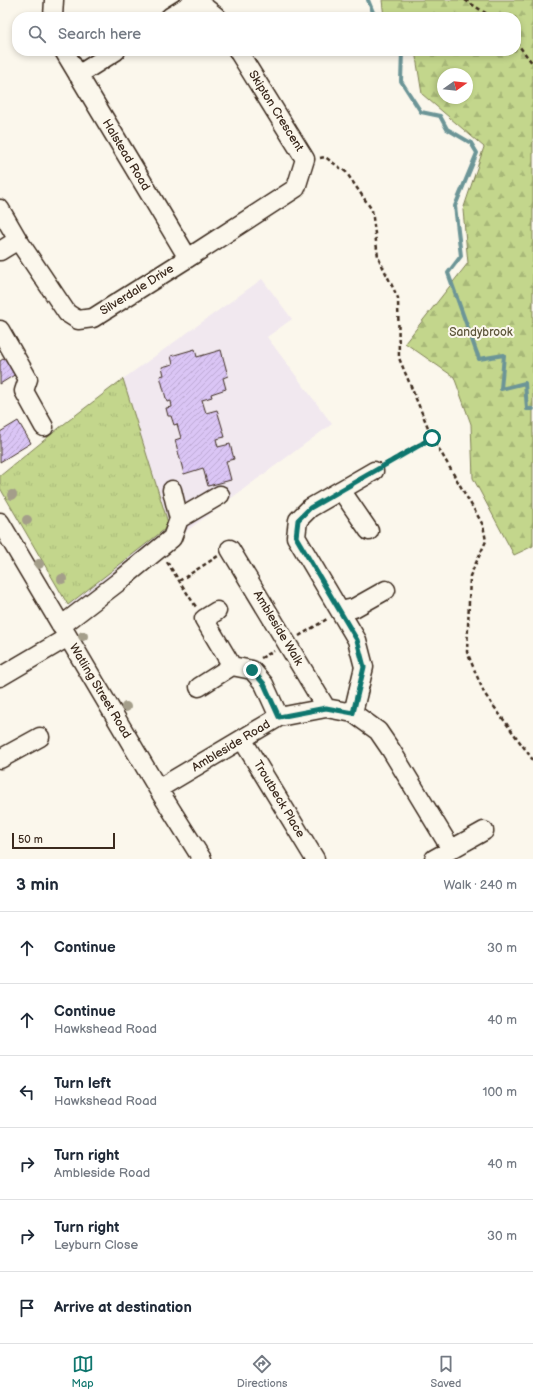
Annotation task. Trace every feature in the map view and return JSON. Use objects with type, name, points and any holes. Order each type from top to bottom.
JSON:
[{"type":"street","points":[[53,12],[54,0]]},
{"type":"street","points":[[178,12],[188,5],[202,5],[211,12]]},
{"type":"street","name":"Halstead Road","points":[[67,56],[188,258]]},
{"type":"street","points":[[78,75],[108,56]]},
{"type":"street","name":"Skipton Crescent","points":[[188,258],[296,188],[305,159],[241,56]]},
{"type":"street","name":"Silverdale Drive","points":[[0,209],[18,240],[67,313],[78,320],[93,318],[188,258]]},
{"type":"street","points":[[0,251],[18,240]]},
{"type":"street","points":[[0,330],[28,379],[24,391],[44,427]]},
{"type":"street","points":[[353,713],[364,667],[357,640],[296,537],[298,520],[310,508],[374,471]]},
{"type":"street","points":[[0,676],[64,632],[117,583],[172,538],[179,519],[172,490]]},
{"type":"street","points":[[341,490],[369,531]]},
{"type":"street","points":[[179,519],[220,494]]},
{"type":"street","name":"Watling Street Road","points":[[0,522],[158,789],[202,859]]},
{"type":"street","name":"Ambleside Walk","points":[[230,549],[326,708]]},
{"type":"street","points":[[340,611],[354,608],[386,590]]},
{"type":"street","points":[[211,615],[232,666]]},
{"type":"street","points":[[199,687],[232,666],[252,670],[264,684],[279,717]]},
{"type":"street","name":"Ambleside Road","points":[[158,789],[279,717],[326,708],[353,713],[378,731],[392,750],[451,850]]},
{"type":"street","points":[[0,759],[40,736]]},
{"type":"street","name":"Troutbeck Place","points":[[242,739],[315,859]]},
{"type":"street","points":[[434,859],[484,831]]},
{"type":"path","points":[[465,0],[484,12]]},
{"type":"path","points":[[521,48],[533,64]]},
{"type":"path","points":[[305,159],[325,157],[346,172],[372,210],[378,257],[398,298],[399,358],[432,438],[483,525],[486,541],[470,576],[467,652],[484,693],[533,760]]},
{"type":"path","points":[[374,471],[432,438]]},
{"type":"path","points":[[179,581],[230,549]]},
{"type":"path","points":[[163,557],[179,581],[211,615]]},
{"type":"shaded area","points":[[262,279],[292,319],[267,337],[332,424],[173,541],[76,618],[0,488],[0,476],[64,424],[123,379]]},
{"type":"green space","name":"Sandybrook","points":[[382,0],[533,0],[533,546],[514,555],[473,478],[471,424],[454,377],[405,343],[468,263],[463,210],[484,147],[422,94],[416,56],[521,56],[521,12],[383,12]]},
{"type":"green space","points":[[123,379],[169,526],[68,605],[0,488],[0,476],[64,424]]},
{"type":"building","points":[[195,349],[197,357],[221,350],[228,376],[223,378],[226,389],[211,394],[212,397],[202,400],[206,413],[217,410],[225,437],[216,439],[218,447],[230,444],[234,459],[226,461],[231,480],[208,486],[203,468],[184,474],[175,440],[181,438],[177,424],[174,425],[171,416],[168,416],[166,408],[172,407],[171,401],[167,402],[160,376],[164,375],[162,367],[173,364],[171,356]]},
{"type":"building","points":[[6,357],[16,374],[0,384],[0,361]]},
{"type":"building","points":[[18,421],[31,443],[0,462],[0,432]]},
{"type":"waterway","points":[[368,0],[373,12]]},
{"type":"waterway","points":[[402,56],[401,81],[421,112],[440,116],[447,129],[471,143],[477,153],[455,206],[461,256],[448,273],[479,359],[504,355],[501,389],[525,383],[527,409],[533,409]]},
{"type":"route","points":[[252,670],[264,684],[279,717],[326,708],[353,713],[364,667],[357,640],[296,537],[298,520],[310,508],[432,438]]}]
